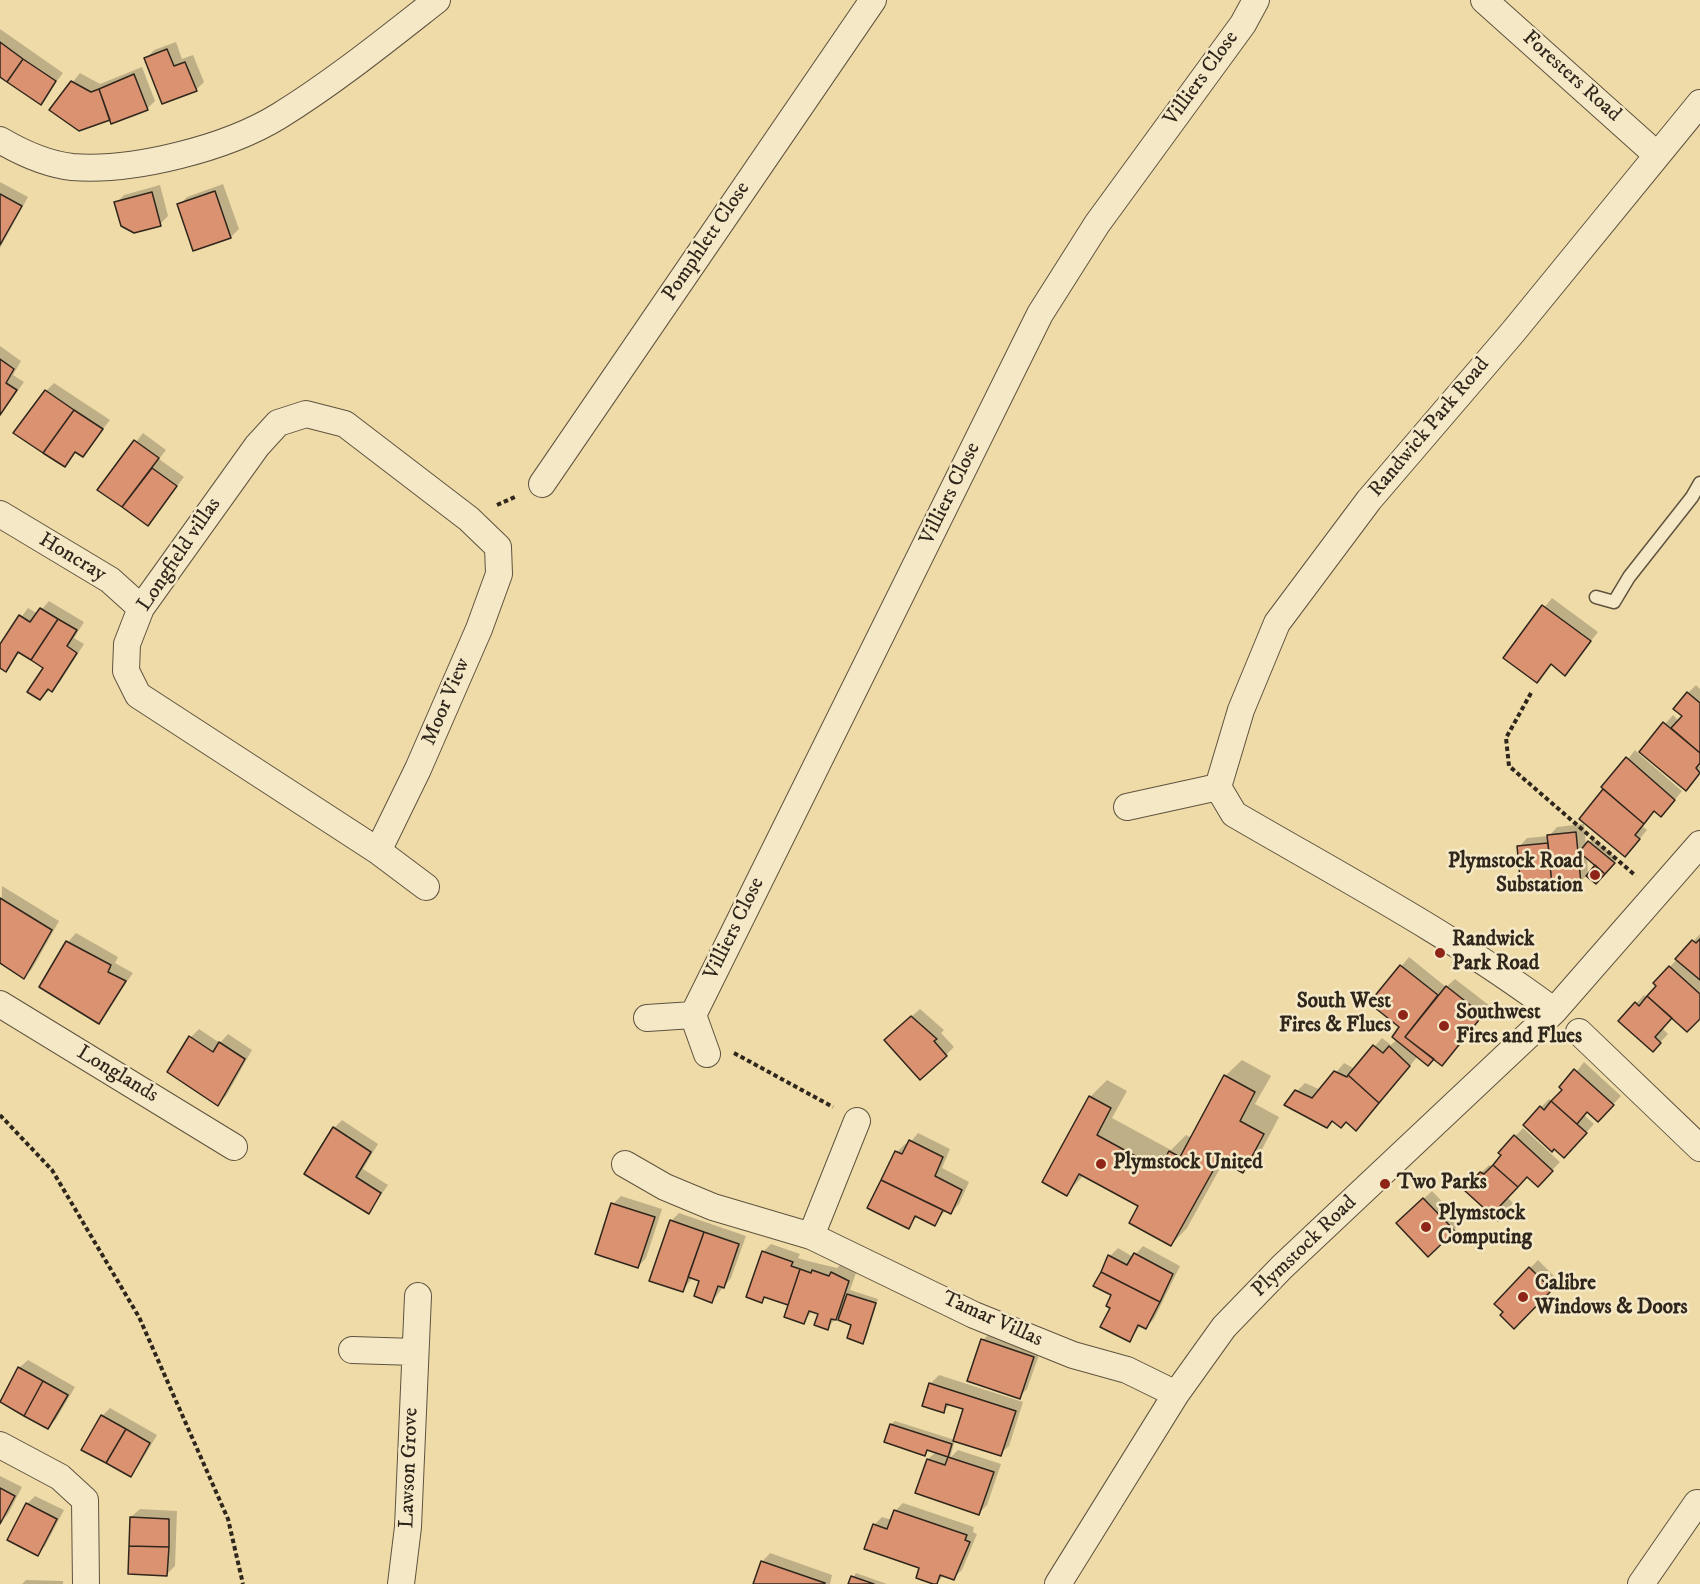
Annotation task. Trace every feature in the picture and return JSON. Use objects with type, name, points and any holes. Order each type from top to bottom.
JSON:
[{"type":"street","points":[[0,140],[23,154],[72,167],[142,164],[217,144],[277,117],[376,48],[437,0]]},
{"type":"street","name":"Pomphlett Close","points":[[542,484],[873,0]]},
{"type":"street","name":"Villiers Close","points":[[693,1015],[1040,315],[1097,224],[1243,24],[1256,0]]},
{"type":"street","name":"Foresters Road","points":[[1484,0],[1657,155]]},
{"type":"street","name":"Randwick Park Road","points":[[1218,787],[1241,710],[1277,622],[1369,500],[1513,332],[1700,103]]},
{"type":"street","name":"Longfield villas","points":[[426,887],[378,851],[138,695],[126,671],[128,644],[141,608],[257,446],[278,423],[306,414],[345,424],[469,519],[498,547]]},
{"type":"street","name":"Honcray","points":[[0,514],[110,580],[141,608]]},
{"type":"street","name":"Moor View","points":[[378,851],[418,769],[479,629],[499,574],[498,547]]},
{"type":"street","points":[[1127,807],[1218,787],[1234,814],[1437,933],[1516,982],[1554,1011]]},
{"type":"street","name":"Plymstock Road","points":[[1058,1584],[1176,1394],[1224,1327],[1282,1267],[1554,1011],[1700,844]]},
{"type":"street","name":"Longlands","points":[[0,1004],[234,1147]]},
{"type":"street","points":[[647,1018],[693,1015],[705,1048]]},
{"type":"street","points":[[1579,1032],[1700,1148]]},
{"type":"street","points":[[811,1236],[857,1121]]},
{"type":"street","name":"Tamar Villas","points":[[625,1164],[665,1187],[713,1207],[811,1236],[974,1315],[1073,1355],[1127,1370],[1176,1394]]},
{"type":"street","name":"Lawson Grove","points":[[401,1584],[408,1527],[418,1296]]},
{"type":"street","points":[[352,1350],[415,1352]]},
{"type":"street","points":[[0,1444],[60,1477],[85,1500],[86,1584]]},
{"type":"street","points":[[1641,1584],[1697,1503]]},
{"type":"lane","points":[[1596,597],[1614,602],[1629,577],[1692,497],[1700,483]]},
{"type":"path","points":[[469,519],[542,484]]},
{"type":"path","points":[[1531,693],[1506,738],[1509,766],[1658,894]]},
{"type":"path","points":[[705,1048],[719,1045],[857,1121]]},
{"type":"path","points":[[0,1115],[52,1170],[139,1317],[228,1519],[243,1584]]},
{"type":"building","points":[[0,42],[23,59],[7,82],[0,77]]},
{"type":"building","points":[[167,49],[174,66],[185,62],[197,91],[162,104],[144,58]]},
{"type":"building","points":[[23,59],[56,81],[41,105],[7,82]]},
{"type":"building","points":[[134,74],[148,110],[111,124],[99,89]]},
{"type":"building","points":[[71,81],[91,92],[99,89],[110,120],[79,131],[49,110]]},
{"type":"building","points":[[215,191],[231,238],[193,251],[177,204]]},
{"type":"building","points":[[152,192],[161,226],[134,233],[121,226],[114,202]]},
{"type":"building","points":[[0,194],[22,206],[0,245]]},
{"type":"building","points":[[0,359],[14,369],[6,383],[17,390],[0,415]]},
{"type":"building","points":[[45,390],[74,410],[43,453],[13,433]]},
{"type":"building","points":[[74,410],[103,429],[83,457],[75,452],[65,467],[43,453]]},
{"type":"building","points":[[134,440],[159,458],[122,507],[97,490]]},
{"type":"building","points":[[152,468],[177,486],[148,526],[122,507]]},
{"type":"building","points":[[1542,605],[1591,641],[1565,676],[1551,664],[1537,683],[1503,658]]},
{"type":"building","points":[[40,608],[58,619],[31,660],[18,652],[6,672],[0,668],[0,644],[19,615],[30,622]]},
{"type":"building","points":[[58,619],[77,630],[67,646],[77,653],[52,692],[48,689],[40,700],[27,692],[43,668],[31,660]]},
{"type":"building","points":[[1687,692],[1700,703],[1700,753],[1671,728],[1682,716],[1673,709]]},
{"type":"building","points":[[1663,722],[1700,753],[1700,763],[1696,768],[1700,773],[1686,791],[1639,752]]},
{"type":"building","points":[[1626,757],[1675,800],[1661,817],[1654,811],[1644,824],[1601,787]]},
{"type":"building","points":[[1603,789],[1644,824],[1635,835],[1640,839],[1625,857],[1579,819]]},
{"type":"building","points":[[1576,832],[1581,883],[1552,885],[1547,835]]},
{"type":"building","points":[[1588,841],[1615,863],[1605,874],[1579,852]]},
{"type":"building","points":[[1548,843],[1552,885],[1521,889],[1517,846]]},
{"type":"building","name":"Plymstock Road Substation","points":[[1595,865],[1605,874],[1596,884],[1586,876]]},
{"type":"building","points":[[0,898],[52,930],[24,979],[0,963]]},
{"type":"building","points":[[1700,939],[1700,980],[1675,959],[1692,940],[1696,943]]},
{"type":"building","points":[[66,941],[111,965],[108,972],[126,981],[99,1024],[39,987]]},
{"type":"building","name":"South West Fires & Flues","points":[[1400,965],[1438,995],[1405,1037],[1434,1059],[1428,1066],[1392,1037],[1399,1027],[1369,1003]]},
{"type":"building","points":[[1669,966],[1700,994],[1700,1019],[1687,1032],[1647,996],[1656,986],[1653,983]]},
{"type":"building","name":"Southwest Fires and Flues","points":[[1446,986],[1483,1015],[1442,1066],[1405,1037]]},
{"type":"building","points":[[1647,996],[1672,1018],[1655,1037],[1661,1043],[1653,1052],[1618,1021],[1635,1002],[1639,1006]]},
{"type":"building","points":[[911,1016],[937,1039],[934,1041],[947,1056],[920,1080],[884,1040]]},
{"type":"building","points":[[189,1036],[213,1052],[219,1042],[245,1059],[218,1106],[167,1072]]},
{"type":"building","points":[[1373,1045],[1383,1053],[1389,1046],[1410,1066],[1379,1103],[1348,1075]]},
{"type":"building","points":[[1574,1069],[1614,1105],[1598,1122],[1587,1112],[1577,1124],[1551,1101],[1562,1090],[1559,1087]]},
{"type":"building","points":[[1334,1071],[1347,1077],[1348,1075],[1379,1103],[1356,1131],[1346,1122],[1341,1128],[1332,1121],[1327,1128],[1284,1105],[1295,1090],[1312,1098]]},
{"type":"building","name":"Plymstock United","points":[[1224,1075],[1255,1092],[1240,1121],[1264,1134],[1243,1173],[1219,1160],[1171,1246],[1129,1223],[1138,1206],[1079,1174],[1067,1196],[1042,1182],[1089,1096],[1111,1108],[1097,1135],[1159,1169],[1169,1151],[1180,1157]]},
{"type":"building","points":[[1551,1101],[1587,1133],[1564,1158],[1554,1149],[1552,1152],[1523,1125],[1540,1106],[1544,1110]]},
{"type":"building","points":[[333,1127],[371,1152],[356,1177],[381,1193],[369,1214],[304,1174]]},
{"type":"building","points":[[1514,1135],[1553,1171],[1538,1187],[1527,1177],[1518,1187],[1493,1165],[1501,1155],[1498,1153]]},
{"type":"building","points":[[909,1140],[943,1157],[935,1176],[962,1190],[951,1214],[881,1180],[895,1151],[902,1154]]},
{"type":"building","points":[[1493,1165],[1518,1187],[1500,1206],[1506,1212],[1498,1221],[1464,1190],[1480,1172],[1484,1174]]},
{"type":"building","points":[[881,1180],[943,1210],[935,1226],[915,1216],[909,1229],[867,1208]]},
{"type":"building","name":"Plymstock Computing","points":[[1423,1198],[1455,1231],[1428,1257],[1396,1223]]},
{"type":"building","points":[[611,1203],[655,1217],[638,1268],[595,1254]]},
{"type":"building","points":[[670,1220],[704,1232],[683,1292],[649,1281]]},
{"type":"building","points":[[704,1232],[739,1244],[724,1288],[718,1286],[712,1303],[694,1296],[699,1281],[688,1277]]},
{"type":"building","points":[[762,1251],[793,1262],[791,1266],[800,1269],[788,1305],[764,1297],[762,1303],[746,1297]]},
{"type":"building","points":[[1134,1253],[1173,1274],[1160,1302],[1101,1272],[1108,1255],[1127,1265]]},
{"type":"building","name":"Calibre Windows & Doors","points":[[1529,1267],[1552,1290],[1514,1329],[1500,1315],[1503,1312],[1494,1304]]},
{"type":"building","points":[[800,1269],[811,1273],[812,1270],[829,1276],[831,1272],[849,1281],[836,1320],[831,1319],[828,1330],[814,1325],[818,1314],[809,1311],[804,1324],[784,1317]]},
{"type":"building","points":[[1101,1272],[1160,1302],[1146,1329],[1138,1325],[1130,1342],[1100,1327],[1110,1308],[1106,1306],[1111,1295],[1093,1286]]},
{"type":"building","points":[[847,1294],[876,1303],[863,1344],[847,1338],[851,1325],[838,1320]]},
{"type":"building","points":[[981,1339],[1034,1357],[1020,1399],[967,1381]]},
{"type":"building","points":[[18,1367],[43,1381],[24,1416],[0,1402]]},
{"type":"building","points":[[43,1381],[68,1395],[48,1429],[24,1416]]},
{"type":"building","points":[[929,1383],[1016,1411],[1001,1456],[953,1441],[963,1409],[946,1404],[944,1413],[922,1406]]},
{"type":"building","points":[[101,1415],[126,1429],[106,1463],[81,1450]]},
{"type":"building","points":[[890,1424],[952,1444],[948,1457],[927,1450],[925,1456],[884,1442]]},
{"type":"building","points":[[126,1429],[150,1443],[131,1477],[106,1463]]},
{"type":"building","points":[[948,1457],[994,1472],[979,1515],[915,1493],[927,1459],[945,1465]]},
{"type":"building","points":[[0,1488],[15,1496],[0,1524]]},
{"type":"building","points":[[26,1503],[57,1519],[38,1556],[7,1540]]},
{"type":"building","points":[[894,1510],[967,1535],[965,1540],[970,1542],[954,1580],[940,1575],[937,1584],[933,1584],[916,1578],[919,1568],[864,1549],[873,1524],[887,1529]]},
{"type":"building","points":[[130,1517],[169,1519],[169,1547],[129,1546]]},
{"type":"building","points":[[129,1546],[169,1547],[167,1576],[128,1574]]},
{"type":"building","points":[[761,1561],[825,1583],[825,1584],[753,1584]]},
{"type":"building","points":[[851,1576],[874,1584],[848,1584]]},
{"type":"place","name":"Plymstock Road Substation","points":[[1595,875]]},
{"type":"place","name":"Randwick Park Road","points":[[1440,953]]},
{"type":"place","name":"South West Fires & Flues","points":[[1403,1015]]},
{"type":"place","name":"Southwest Fires and Flues","points":[[1444,1026]]},
{"type":"place","name":"Plymstock United","points":[[1101,1164]]},
{"type":"place","name":"Two Parks","points":[[1385,1184]]},
{"type":"place","name":"Plymstock Computing","points":[[1426,1227]]},
{"type":"place","name":"Calibre Windows & Doors","points":[[1523,1297]]}]
